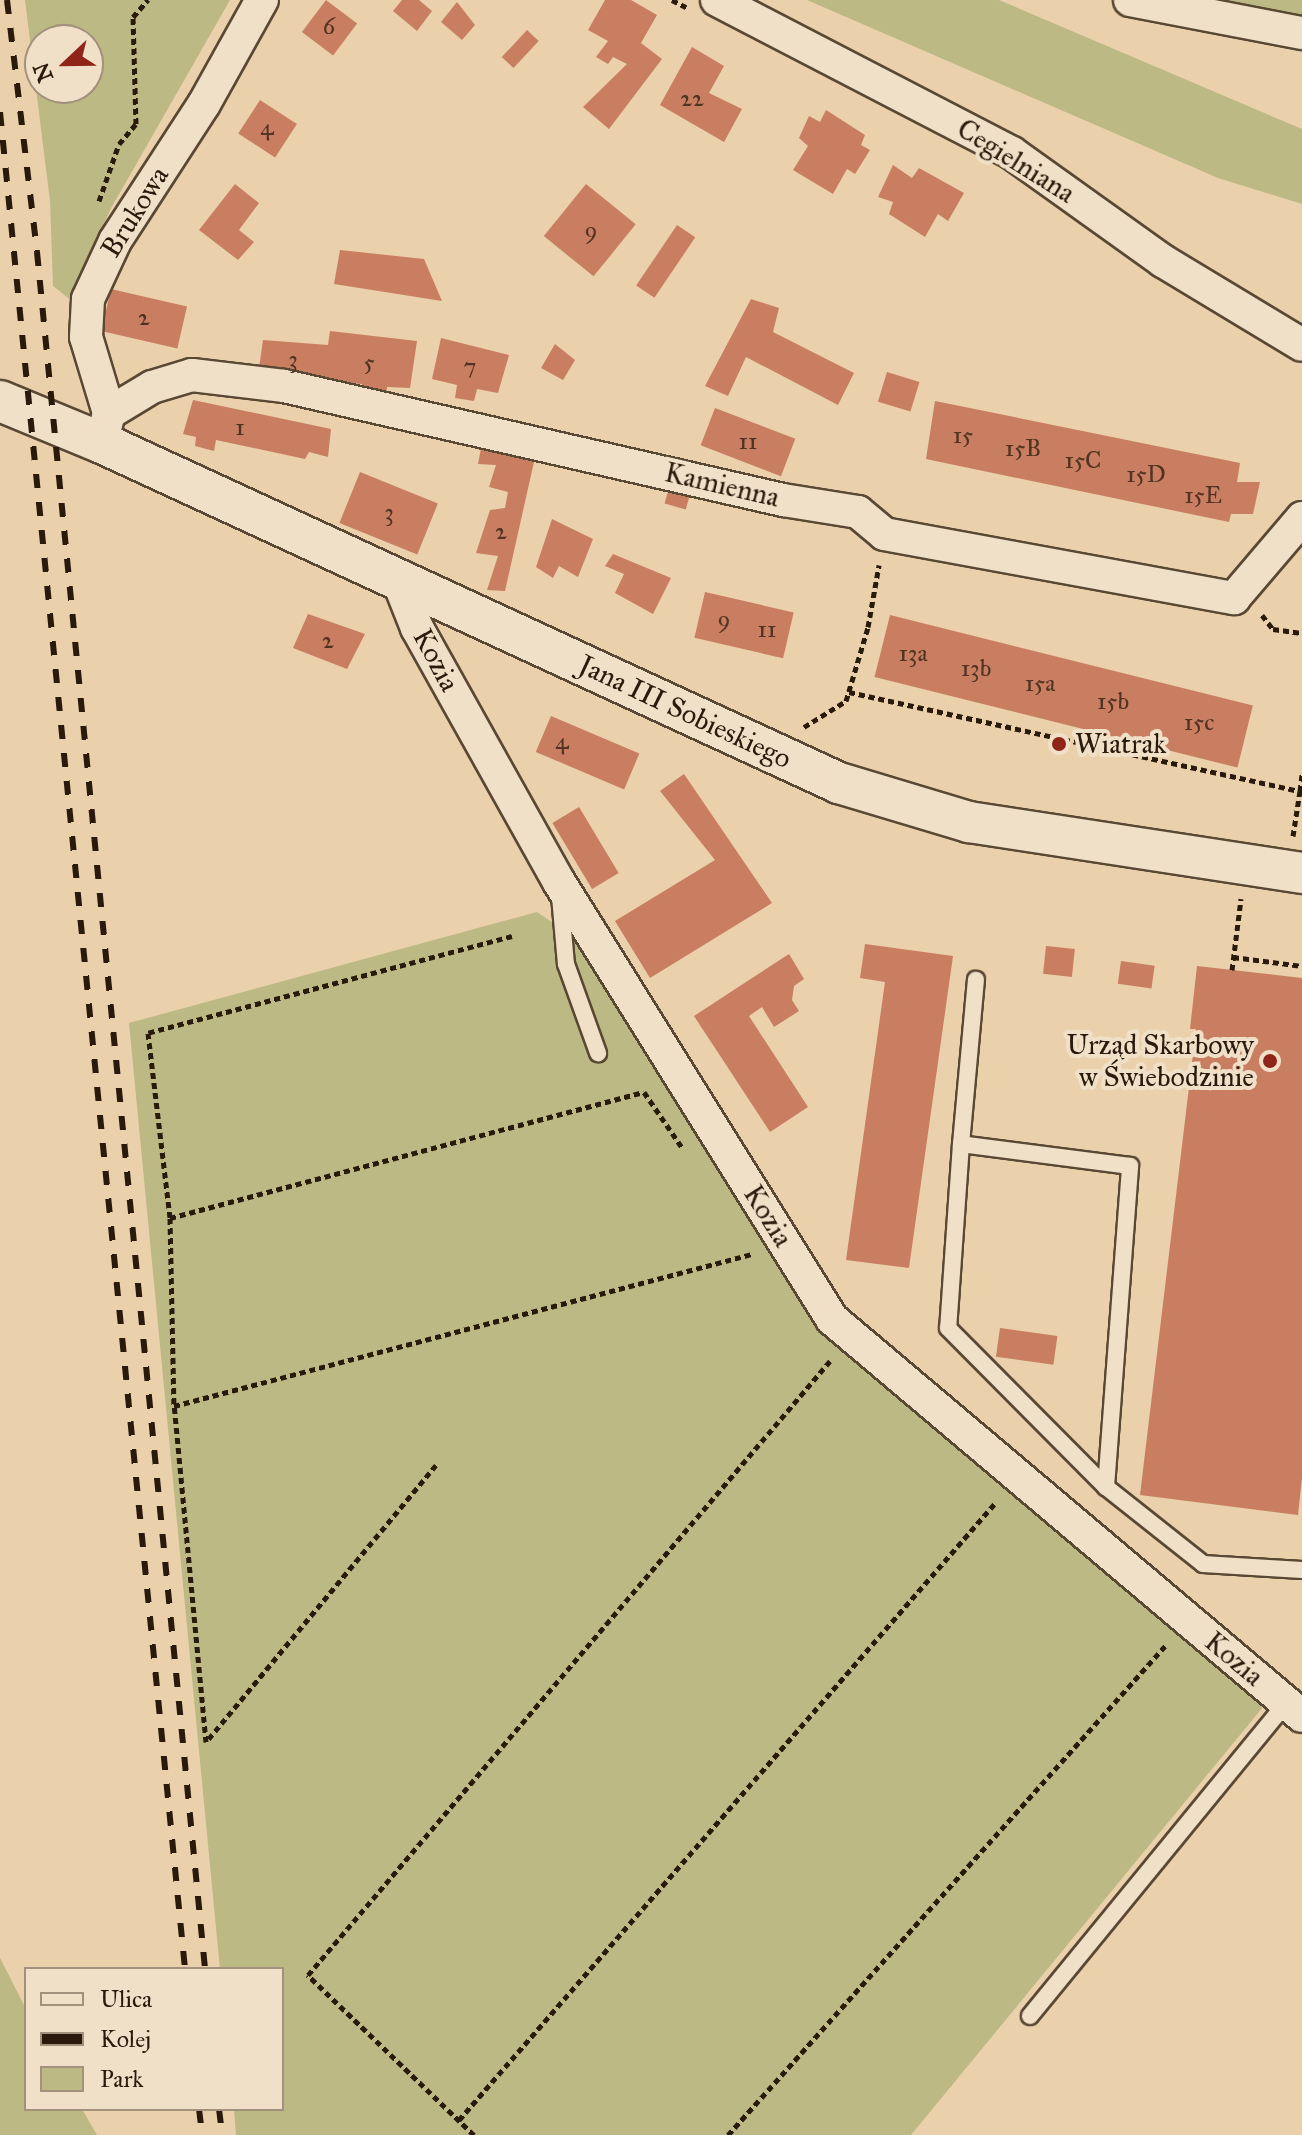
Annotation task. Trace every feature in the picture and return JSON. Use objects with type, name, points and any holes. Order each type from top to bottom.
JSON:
[{"type":"street","name":"Brukowa","points":[[106,428],[86,337],[88,299],[115,241],[204,104],[262,0]]},
{"type":"street","name":"Cegielniana","points":[[717,0],[1012,153],[1163,261],[1302,345]]},
{"type":"street","points":[[1130,0],[1302,33]]},
{"type":"street","name":"Kamienna","points":[[106,428],[152,387],[192,375],[284,386],[783,500],[858,512],[884,534],[1234,598],[1294,525]]},
{"type":"street","name":"Jana III Sobieskiego","points":[[0,401],[106,428],[398,580],[839,783],[969,822],[1297,857]]},
{"type":"street","name":"Kozia","points":[[398,580],[417,628],[559,882],[832,1319],[1294,1710]]},
{"type":"lane","points":[[559,882],[566,964],[598,1053]]},
{"type":"lane","points":[[976,980],[948,1328],[1106,1487],[1203,1564],[1302,1570]]},
{"type":"lane","points":[[961,1144],[1130,1166],[1106,1487]]},
{"type":"lane","points":[[1030,2016],[1294,1710]]},
{"type":"path","points":[[119,144],[136,124],[133,17],[148,0]]},
{"type":"path","points":[[799,730],[846,701],[868,627],[884,534]]},
{"type":"path","points":[[1273,629],[1302,633]]},
{"type":"path","points":[[849,692],[1301,791]]},
{"type":"path","points":[[1297,857],[1302,774]]},
{"type":"path","points":[[1232,970],[1242,890]]},
{"type":"path","points":[[436,1465],[206,1742],[174,1406],[170,1218],[148,1033],[512,936]]},
{"type":"path","points":[[1233,957],[1302,966]]},
{"type":"path","points":[[170,1218],[644,1092]]},
{"type":"path","points":[[174,1406],[754,1254]]},
{"type":"path","points":[[474,2135],[308,1975],[834,1357],[845,1368]]},
{"type":"path","points":[[985,1491],[1008,1511]]},
{"type":"path","points":[[459,2120],[996,1502]]},
{"type":"path","points":[[728,2135],[1168,1647],[1157,1637]]},
{"type":"green space","points":[[25,0],[230,0],[110,210],[72,301],[53,286],[50,201],[38,104],[104,104],[104,24],[28,24]]},
{"type":"green space","points":[[807,0],[999,0],[1302,129],[1302,204],[1218,178]]},
{"type":"green space","points":[[1187,0],[1302,0],[1302,24]]},
{"type":"green space","points":[[537,912],[577,939],[831,1330],[1263,1707],[911,2135],[236,2135],[234,2111],[284,2111],[284,1967],[220,1967],[129,1023]]},
{"type":"green space","points":[[0,1958],[24,2005],[24,2111],[83,2111],[97,2135],[0,2135]]},
{"type":"building","points":[[326,0],[357,23],[333,55],[302,32]]},
{"type":"building","points":[[402,0],[419,0],[432,11],[417,31],[393,11]]},
{"type":"building","points":[[605,0],[631,0],[657,15],[641,43],[662,59],[609,129],[583,107],[627,64],[613,57],[608,64],[596,57],[608,41],[588,30]]},
{"type":"building","points":[[457,2],[475,25],[462,40],[441,22]]},
{"type":"building","points":[[527,30],[539,41],[513,68],[502,57]]},
{"type":"building","points":[[692,47],[724,66],[709,93],[742,109],[724,142],[660,105]]},
{"type":"building","points":[[260,100],[297,124],[275,158],[238,134]]},
{"type":"building","points":[[826,110],[865,135],[861,145],[870,150],[855,174],[847,169],[833,194],[793,170],[808,146],[799,138],[809,116],[820,122]]},
{"type":"building","points":[[893,165],[912,178],[919,168],[964,193],[948,221],[938,214],[925,237],[889,214],[893,202],[878,197]]},
{"type":"building","points":[[235,184],[259,203],[239,230],[254,242],[238,260],[199,230]]},
{"type":"building","points":[[586,184],[636,224],[594,276],[544,236]]},
{"type":"building","points":[[677,225],[695,237],[654,298],[636,286]]},
{"type":"building","points":[[340,250],[424,259],[442,301],[334,284]]},
{"type":"building","points":[[111,289],[187,307],[177,348],[101,331]]},
{"type":"building","points":[[751,299],[779,308],[773,332],[854,373],[838,405],[746,357],[728,396],[705,386]]},
{"type":"building","points":[[330,331],[417,341],[410,388],[387,387],[386,398],[360,395],[362,384],[258,375],[263,340],[328,345]]},
{"type":"building","points":[[441,338],[509,355],[498,393],[477,389],[474,401],[455,398],[457,385],[432,379]]},
{"type":"building","points":[[555,344],[575,360],[563,380],[541,368]]},
{"type":"building","points":[[887,372],[920,382],[910,412],[878,402]]},
{"type":"building","points":[[193,400],[331,429],[328,457],[309,452],[305,459],[216,440],[214,451],[195,446],[196,437],[183,434]]},
{"type":"building","points":[[935,401],[1240,463],[1237,482],[1260,482],[1253,514],[1231,514],[1229,522],[926,459]]},
{"type":"building","points":[[715,408],[795,439],[781,476],[701,445]]},
{"type":"building","points":[[482,443],[536,453],[505,591],[487,590],[498,556],[476,553],[490,510],[505,508],[508,492],[489,487],[496,465],[478,464]]},
{"type":"building","points":[[360,472],[438,503],[417,554],[339,523]]},
{"type":"building","points":[[669,488],[690,494],[686,509],[665,503]]},
{"type":"building","points":[[552,519],[593,539],[578,577],[559,566],[553,578],[536,567]]},
{"type":"building","points":[[613,554],[671,578],[653,614],[615,593],[624,574],[605,566]]},
{"type":"building","points":[[705,592],[794,612],[783,658],[694,638]]},
{"type":"building","points":[[308,614],[365,634],[347,669],[293,648]]},
{"type":"building","points":[[890,615],[1253,705],[1237,768],[875,677]]},
{"type":"building","points":[[551,716],[639,754],[624,789],[536,752]]},
{"type":"building","points":[[684,774],[772,903],[650,978],[615,921],[715,860],[660,791]]},
{"type":"building","points":[[579,807],[619,873],[592,889],[552,823]]},
{"type":"building","points":[[865,944],[953,956],[909,1268],[846,1260],[885,982],[860,978]]},
{"type":"building","points":[[1046,946],[1075,949],[1072,977],[1043,974]]},
{"type":"building","points":[[789,954],[804,979],[794,986],[792,1000],[799,1011],[774,1027],[762,1007],[749,1016],[808,1107],[770,1132],[694,1016]]},
{"type":"building","points":[[1121,961],[1155,966],[1151,989],[1118,984]]},
{"type":"building","points":[[1197,966],[1302,978],[1302,1478],[1298,1515],[1140,1495],[1196,1029],[1190,1029]]},
{"type":"building","points":[[1000,1328],[1057,1336],[1053,1365],[996,1357]]},
{"type":"railway","points":[[7,0],[37,252],[205,1967]]},
{"type":"railway","points":[[0,112],[185,1967]]},
{"type":"railway","points":[[199,2111],[202,2135]]},
{"type":"railway","points":[[219,2111],[222,2135]]},
{"type":"place","name":"Wiatrak","points":[[1059,744]]},
{"type":"place","name":"Urząd Skarbowy w Świebodzinie","points":[[1270,1061]]}]
